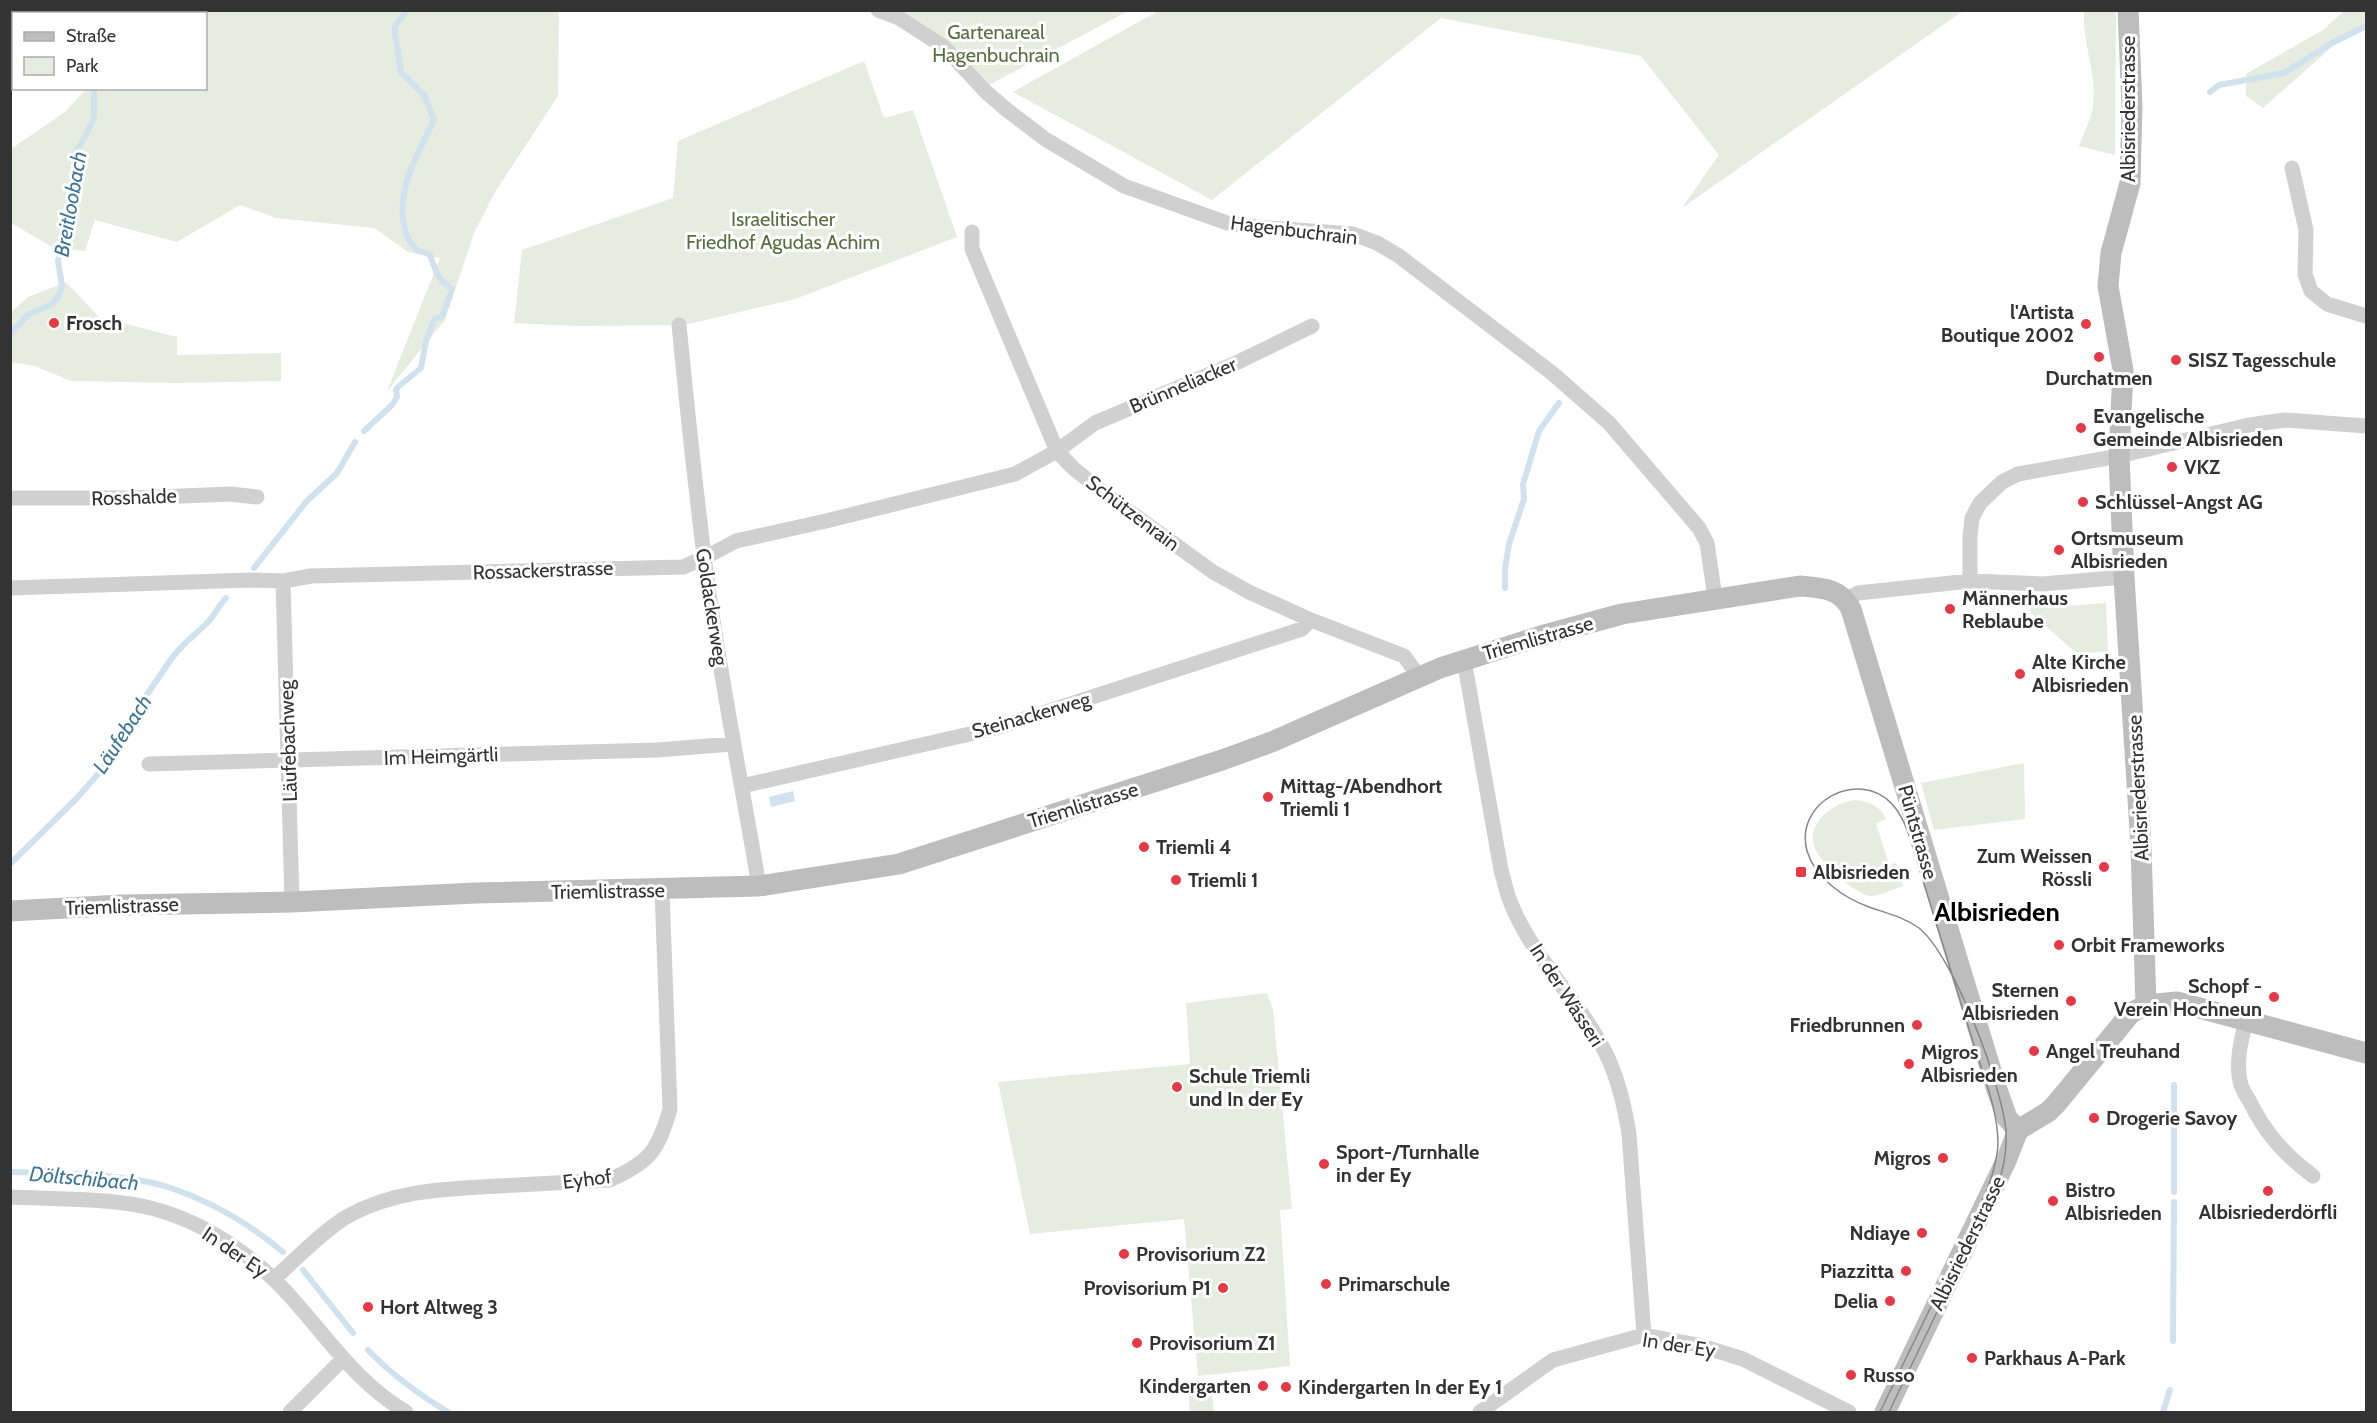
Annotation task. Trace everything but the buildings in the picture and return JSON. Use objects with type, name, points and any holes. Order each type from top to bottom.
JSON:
[{"type":"street","name":"Hagenbuchrain","points":[[878,10],[899,18],[944,47],[986,92],[1014,116],[1045,139],[1124,186],[1227,223],[1353,234],[1377,243],[1399,256],[1552,373],[1609,423],[1699,528],[1707,543],[1715,598]]},
{"type":"street","name":"Albisriederstrasse","points":[[2128,10],[2132,107],[2130,183],[2111,253],[2108,286],[2123,370],[2119,456],[2140,831],[2146,1005]]},
{"type":"street","points":[[2292,168],[2306,230],[2305,274],[2311,291],[2327,304],[2367,316]]},
{"type":"street","name":"Schützenrain","points":[[972,232],[972,249],[1057,451],[1073,468],[1213,572],[1251,593],[1311,620],[1404,656],[1420,678]]},
{"type":"street","name":"Goldackerweg","points":[[679,325],[704,558],[733,744],[759,886]]},
{"type":"street","name":"Brünneliacker","points":[[1057,451],[1095,423],[1234,364],[1312,326]]},
{"type":"street","points":[[1970,581],[1972,518],[1980,503],[2002,482],[2018,474],[2119,456],[2248,425],[2286,420],[2367,426]]},
{"type":"street","name":"Rossackerstrasse","points":[[10,588],[251,580],[283,581],[323,576],[682,567],[736,541],[1015,474],[1057,451]]},
{"type":"street","name":"Rosshalde","points":[[10,498],[133,498],[230,494],[257,497]]},
{"type":"street","points":[[1846,600],[1858,593],[1970,581],[2043,584],[2124,577]]},
{"type":"street","name":"Läufebachweg","points":[[283,581],[292,902]]},
{"type":"street","name":"Triemlistrasse","points":[[10,911],[122,905],[292,902],[475,893],[759,886],[899,864],[1222,760],[1274,741],[1464,660],[1622,614],[1800,586],[1836,591],[1846,600]]},
{"type":"street","name":"Püntstrasse","points":[[1846,600],[1851,609],[1996,1087],[2007,1118],[2018,1130]]},
{"type":"street","name":"Steinackerweg","points":[[742,786],[996,728],[1302,628],[1311,620]]},
{"type":"street","name":"In der Wässeri","points":[[1464,660],[1501,870],[1510,902],[1531,940],[1594,1032],[1609,1060],[1624,1105],[1629,1134],[1644,1335]]},
{"type":"street","name":"Im Heimgärtli","points":[[149,764],[657,750],[733,744]]},
{"type":"street","name":"Eyhof","points":[[275,1278],[346,1217],[384,1200],[411,1193],[440,1190],[609,1180],[633,1170],[644,1161],[663,1136],[670,1109],[662,890]]},
{"type":"street","points":[[2018,1130],[2048,1112],[2131,1013],[2146,1005],[2177,1002],[2367,1053]]},
{"type":"street","points":[[2246,1020],[2239,1049],[2241,1085],[2260,1123],[2272,1139],[2288,1156],[2313,1176]]},
{"type":"street","name":"Albisriederstrasse","points":[[1885,1413],[2007,1161],[2018,1130]]},
{"type":"street","name":"In der Ey","points":[[10,1197],[116,1202],[166,1212],[223,1240],[248,1255],[275,1278],[343,1359],[367,1383],[406,1413]]},
{"type":"street","name":"In der Ey","points":[[1480,1413],[1553,1360],[1644,1335],[1698,1346],[1743,1359],[1849,1413]]},
{"type":"street","points":[[291,1413],[343,1359]]},
{"type":"green space","points":[[179,10],[559,11],[558,96],[495,192],[474,233],[445,320],[387,391],[440,258],[408,252],[374,228],[276,218],[240,205],[177,242],[95,220],[85,251],[54,248],[11,223],[11,149],[65,112],[85,90],[207,90],[207,12],[176,12]]},
{"type":"green space","points":[[1160,10],[1963,11],[1682,208],[1719,155],[1641,56],[1441,18],[1212,200],[1013,92]]},
{"type":"green space","name":"Gartenareal Hagenbuchrain","points":[[898,11],[1128,11],[989,85]]},
{"type":"green space","points":[[2084,11],[2116,11],[2115,155],[2079,146],[2091,115],[2094,93],[2085,35]]},
{"type":"green space","points":[[2344,11],[2366,11],[2366,27],[2333,46],[2263,108],[2246,96],[2246,74],[2323,30]]},
{"type":"green space","name":"Israelitischer Friedhof Agudas Achim","points":[[864,61],[884,118],[913,110],[957,237],[795,299],[684,325],[578,326],[514,323],[522,250],[673,198],[678,141]]},
{"type":"green space","points":[[66,282],[99,317],[177,337],[177,355],[281,353],[281,381],[176,383],[71,381],[35,366],[11,362],[11,312],[28,297]]},
{"type":"green space","points":[[2037,601],[2068,601],[2068,606],[2106,603],[2108,652],[2078,653],[2074,651],[2031,613],[2030,605]]},
{"type":"green space","points":[[2024,763],[2025,819],[1934,830],[1921,783]]},
{"type":"green space","points":[[1855,800],[1874,805],[1884,815],[1886,819],[1876,823],[1889,865],[1896,863],[1903,886],[1872,896],[1865,895],[1843,881],[1818,854],[1813,834],[1816,825],[1828,811]]},
{"type":"green space","points":[[1267,993],[1273,1010],[1292,1209],[1280,1210],[1290,1366],[1198,1376],[1184,1219],[1030,1234],[998,1082],[1190,1064],[1186,1003]]},
{"type":"green space","points":[[1211,1383],[1214,1412],[1190,1412],[1188,1385]]},
{"type":"water","points":[[793,791],[795,801],[771,807],[769,797]]},
{"type":"waterway","name":"Läufebach","points":[[364,431],[392,405],[397,397],[398,387],[421,368],[426,341],[434,320],[442,316],[452,289],[437,274],[430,255],[413,246],[405,230],[403,215],[405,187],[434,120],[424,95],[401,72],[395,26],[407,10]]},
{"type":"waterway","points":[[2210,92],[2219,85],[2284,73],[2332,43],[2366,26]]},
{"type":"waterway","name":"Breitloobach","points":[[10,334],[29,314],[52,304],[58,297],[62,286],[58,261],[69,225],[66,210],[75,169],[74,156],[91,125],[94,115],[94,90]]},
{"type":"waterway","points":[[1505,588],[1509,544],[1524,499],[1523,484],[1539,431],[1559,403]]},
{"type":"waterway","name":"Läufebach","points":[[254,568],[306,502],[337,473],[355,442]]},
{"type":"waterway","name":"Läufebach","points":[[10,864],[99,773],[126,725],[172,658],[209,621],[226,598]]},
{"type":"waterway","points":[[2174,1085],[2174,1192]]},
{"type":"waterway","name":"Döltschibach","points":[[10,1172],[113,1177],[171,1188],[230,1215],[283,1252]]},
{"type":"waterway","points":[[2173,1341],[2174,1202]]},
{"type":"waterway","name":"Döltschibach","points":[[303,1270],[353,1333]]},
{"type":"waterway","name":"Döltschibach","points":[[368,1350],[406,1384],[448,1412]]},
{"type":"waterway","points":[[2163,1412],[2170,1390]]},
{"type":"tram line","points":[[1880,1412],[1984,1197],[1993,1171],[1998,1144],[1996,1118],[1989,1092],[1973,1042],[1959,996],[1952,973],[1930,904],[1912,844],[1907,830],[1892,804],[1878,794],[1863,789],[1847,790],[1819,805],[1810,818],[1806,833],[1807,851],[1811,861],[1832,886],[1859,903],[1913,924],[1933,943],[1947,965],[1961,993],[1974,1023],[1996,1084],[2006,1131],[2004,1161],[1996,1189],[1889,1412]]},
{"type":"place","name":"Frosch","points":[[54,323]]},
{"type":"place","name":"l'Artista Boutique 2002","points":[[2086,324]]},
{"type":"place","name":"Durchatmen","points":[[2099,357]]},
{"type":"place","name":"SISZ Tagesschule","points":[[2176,360]]},
{"type":"place","name":"Evangelische Gemeinde Albisrieden","points":[[2081,428]]},
{"type":"place","name":"VKZ","points":[[2172,467]]},
{"type":"place","name":"Schlüssel-Angst AG","points":[[2083,502]]},
{"type":"place","name":"Ortsmuseum Albisrieden","points":[[2059,550]]},
{"type":"place","name":"Männerhaus Reblaube","points":[[1950,609]]},
{"type":"place","name":"Alte Kirche Albisrieden","points":[[2020,674]]},
{"type":"place","name":"Mittag-/Abendhort Triemli 1","points":[[1268,797]]},
{"type":"place","name":"Triemli 4","points":[[1144,847]]},
{"type":"place","name":"Zum Weissen Rössli","points":[[2104,867]]},
{"type":"place","name":"Albisrieden","points":[[1801,872]]},
{"type":"place","name":"Triemli 1","points":[[1176,880]]},
{"type":"place","name":"Orbit Frameworks","points":[[2059,945]]},
{"type":"place","name":"Schopf - Verein Hochneun","points":[[2274,997]]},
{"type":"place","name":"Sternen Albisrieden","points":[[2071,1001]]},
{"type":"place","name":"Friedbrunnen","points":[[1917,1025]]},
{"type":"place","name":"Angel Treuhand","points":[[2034,1051]]},
{"type":"place","name":"Migros Albisrieden","points":[[1909,1064]]},
{"type":"place","name":"Schule Triemli und In der Ey","points":[[1177,1087]]},
{"type":"place","name":"Drogerie Savoy","points":[[2094,1118]]},
{"type":"place","name":"Migros","points":[[1943,1158]]},
{"type":"place","name":"Sport-/Turnhalle in der Ey","points":[[1324,1164]]},
{"type":"place","name":"Albisriederdörfli","points":[[2268,1191]]},
{"type":"place","name":"Bistro Albisrieden","points":[[2053,1201]]},
{"type":"place","name":"Ndiaye","points":[[1922,1233]]},
{"type":"place","name":"Provisorium Z2","points":[[1124,1254]]},
{"type":"place","name":"Piazzitta","points":[[1906,1271]]},
{"type":"place","name":"Primarschule","points":[[1326,1284]]},
{"type":"place","name":"Provisorium P1","points":[[1223,1288]]},
{"type":"place","name":"Delia","points":[[1890,1301]]},
{"type":"place","name":"Hort Altweg 3","points":[[368,1307]]},
{"type":"place","name":"Provisorium Z1","points":[[1137,1343]]},
{"type":"place","name":"Parkhaus A-Park","points":[[1972,1358]]},
{"type":"place","name":"Russo","points":[[1851,1375]]},
{"type":"place","name":"Kindergarten","points":[[1263,1386]]},
{"type":"place","name":"Kindergarten In der Ey 1","points":[[1286,1387]]},
{"type":"district","name":"Albisrieden","points":[[1997,912]]}]
